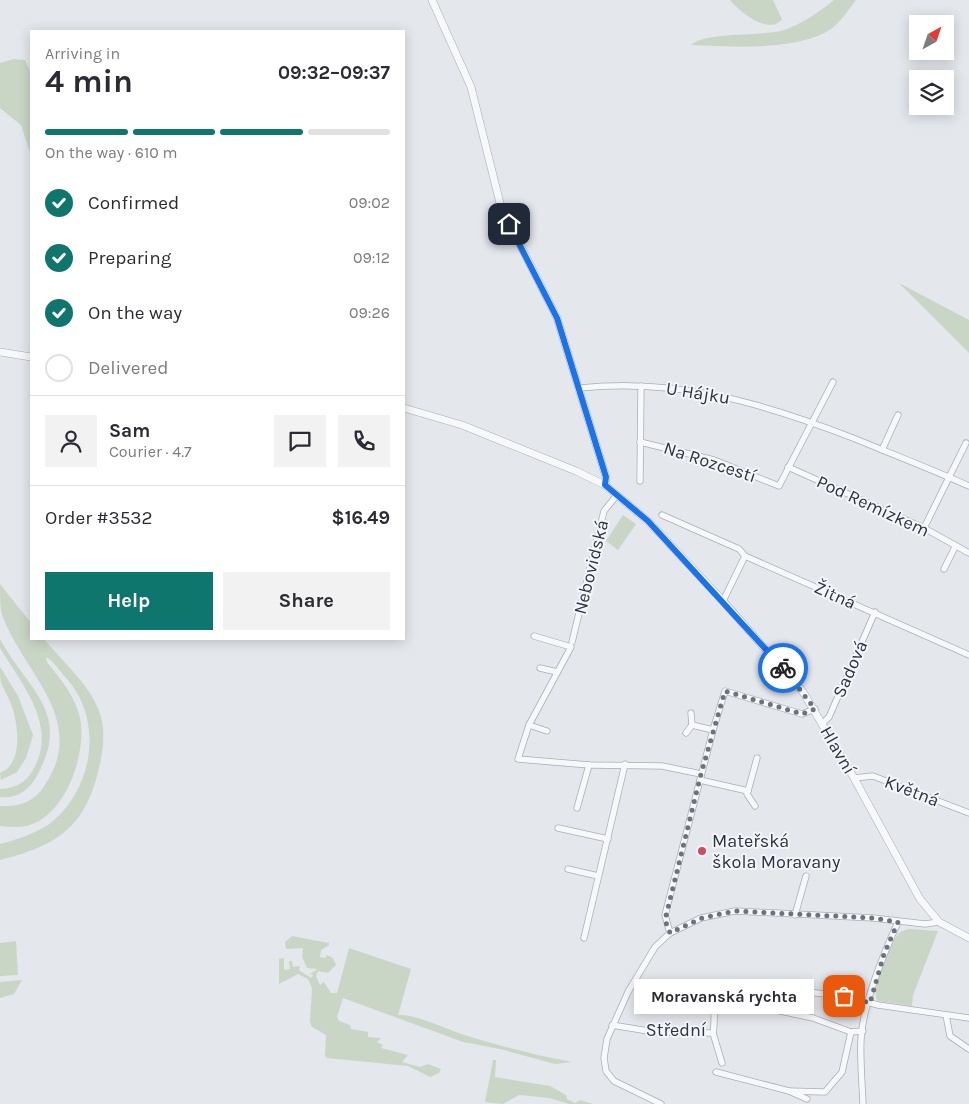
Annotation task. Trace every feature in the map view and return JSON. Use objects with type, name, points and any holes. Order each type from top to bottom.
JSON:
[{"type":"street","points":[[432,0],[471,87],[501,207],[557,318],[606,477],[605,485]]},
{"type":"street","points":[[0,352],[30,357]]},
{"type":"street","points":[[788,467],[833,382]]},
{"type":"street","name":"U Hájku","points":[[580,388],[641,386],[678,389],[735,398],[813,422],[969,486]]},
{"type":"street","name":"Na Rozcestí","points":[[640,481],[641,386]]},
{"type":"street","name":"Hlavní","points":[[405,408],[462,425],[576,471],[605,485],[648,521],[782,666],[815,709],[920,899],[939,922],[969,938]]},
{"type":"street","points":[[882,450],[898,415]]},
{"type":"street","name":"Na Rozcestí","points":[[640,442],[714,460],[779,486],[788,467]]},
{"type":"street","points":[[924,528],[966,444]]},
{"type":"street","name":"Pod Remízkem","points":[[788,467],[924,528],[955,547],[969,553]]},
{"type":"street","name":"Nebovidská","points":[[572,642],[604,512],[618,495]]},
{"type":"street","name":"Žitná","points":[[662,515],[739,549],[745,556],[969,655]]},
{"type":"street","points":[[944,569],[955,547]]},
{"type":"street","points":[[723,601],[745,556]]},
{"type":"street","name":"Sadová","points":[[823,723],[829,717],[875,612]]},
{"type":"street","points":[[534,636],[570,647],[529,725],[518,759],[589,766],[625,764],[662,766],[748,791]]},
{"type":"street","points":[[540,668],[557,672]]},
{"type":"street","points":[[670,933],[665,915],[713,730],[725,691],[802,714],[815,709]]},
{"type":"street","points":[[686,734],[692,725],[691,713]]},
{"type":"street","points":[[529,725],[546,731]]},
{"type":"street","points":[[692,725],[713,730]]},
{"type":"street","points":[[755,806],[746,794],[757,758]]},
{"type":"street","points":[[584,938],[625,764]]},
{"type":"street","points":[[577,808],[589,766]]},
{"type":"street","name":"Květná","points":[[854,778],[872,776],[969,813]]},
{"type":"street","points":[[558,828],[608,839]]},
{"type":"street","points":[[568,869],[598,876]]},
{"type":"street","points":[[795,915],[806,876]]},
{"type":"street","points":[[661,1104],[619,1084],[607,1074],[604,1065],[606,1043],[612,1025],[628,992],[651,952],[670,933],[693,921],[726,912],[873,918],[925,924],[939,922]]},
{"type":"street","points":[[863,1104],[863,1031],[884,954],[898,922]]},
{"type":"street","name":"Střední","points":[[612,1025],[654,1032],[713,1033],[716,996],[719,988],[729,984],[844,996],[870,1003],[969,1018]]},
{"type":"street","points":[[771,1009],[813,1018],[851,1032],[863,1031]]},
{"type":"street","points":[[946,1015],[950,1036],[969,1049]]},
{"type":"street","points":[[789,1091],[826,1092],[842,1072],[851,1032]]},
{"type":"street","points":[[713,1033],[722,1063]]},
{"type":"street","points":[[716,1072],[789,1091],[807,1099]]},
{"type":"green space","points":[[730,0],[773,0],[782,19],[776,24],[762,24],[747,16]]},
{"type":"green space","points":[[834,0],[856,0],[835,26],[817,36],[801,41],[763,46],[691,45],[708,38],[784,30],[810,17]]},
{"type":"green space","points":[[14,59],[25,60],[30,71],[30,152],[21,125],[0,108],[0,63]]},
{"type":"green space","points":[[899,283],[969,320],[969,353]]},
{"type":"green space","points":[[623,515],[636,524],[618,550],[606,541]]},
{"type":"green space","points":[[0,584],[30,622],[30,640],[45,640],[87,689],[101,715],[103,745],[93,789],[86,806],[77,820],[66,831],[38,848],[0,860],[0,844],[20,838],[48,825],[67,807],[78,790],[85,772],[89,752],[89,733],[86,714],[78,695],[52,661],[46,657],[47,662],[71,695],[78,710],[81,732],[77,764],[72,780],[64,795],[43,818],[27,826],[0,826],[0,806],[14,806],[26,802],[41,791],[57,760],[60,737],[56,716],[47,695],[10,633],[1,611]]},
{"type":"green space","points":[[0,639],[42,703],[48,718],[50,734],[47,754],[34,781],[22,793],[12,797],[0,797],[0,789],[16,786],[28,777],[34,768],[40,752],[42,736],[34,705],[0,648]]},
{"type":"green space","points":[[0,667],[18,696],[33,735],[26,758],[17,772],[1,780],[0,773],[7,769],[15,756],[17,730],[13,710],[1,682]]},
{"type":"green space","points":[[909,929],[938,931],[913,995],[912,1006],[878,1001],[876,988],[886,957],[898,934]]},
{"type":"green space","points":[[292,936],[329,943],[329,945],[321,950],[320,957],[325,958],[327,955],[333,958],[336,965],[328,973],[318,971],[316,976],[320,985],[324,982],[331,993],[337,993],[349,948],[411,969],[398,1015],[415,1017],[508,1048],[572,1062],[555,1064],[500,1049],[463,1042],[343,998],[337,1017],[339,1021],[350,1025],[351,1029],[368,1032],[368,1037],[381,1038],[377,1042],[383,1045],[381,1048],[408,1055],[402,1062],[420,1067],[428,1064],[441,1069],[439,1073],[430,1077],[408,1066],[327,1058],[325,1056],[326,1035],[312,1027],[310,1022],[312,988],[308,979],[298,974],[279,984],[279,959],[284,958],[284,970],[290,969],[289,961],[292,961],[293,967],[300,966],[299,970],[311,978],[313,975],[310,974],[318,969],[307,968],[302,957],[303,948],[286,949],[285,942]]},
{"type":"green space","points":[[16,941],[18,975],[0,976],[0,943]]},
{"type":"green space","points":[[22,980],[14,994],[0,998],[0,982]]},
{"type":"green space","points":[[493,1060],[496,1060],[495,1077],[550,1086],[566,1095],[567,1099],[575,1103],[580,1100],[593,1104],[569,1104],[549,1098],[519,1095],[503,1104],[485,1102]]},
{"type":"way so far","points":[[783,668],[815,709],[802,714],[725,691],[701,774],[665,920],[670,933],[685,924],[702,918],[735,911],[771,915],[873,918],[898,922],[884,954],[870,1003],[844,996]]},
{"type":"place","name":"Mateřská škola Moravany","points":[[702,851]]},
{"type":"place","name":"Moravanská rychta","points":[[844,996]]},
{"type":"route","points":[[509,224],[516,242],[557,318],[606,477],[605,485],[648,521],[783,668]]}]
